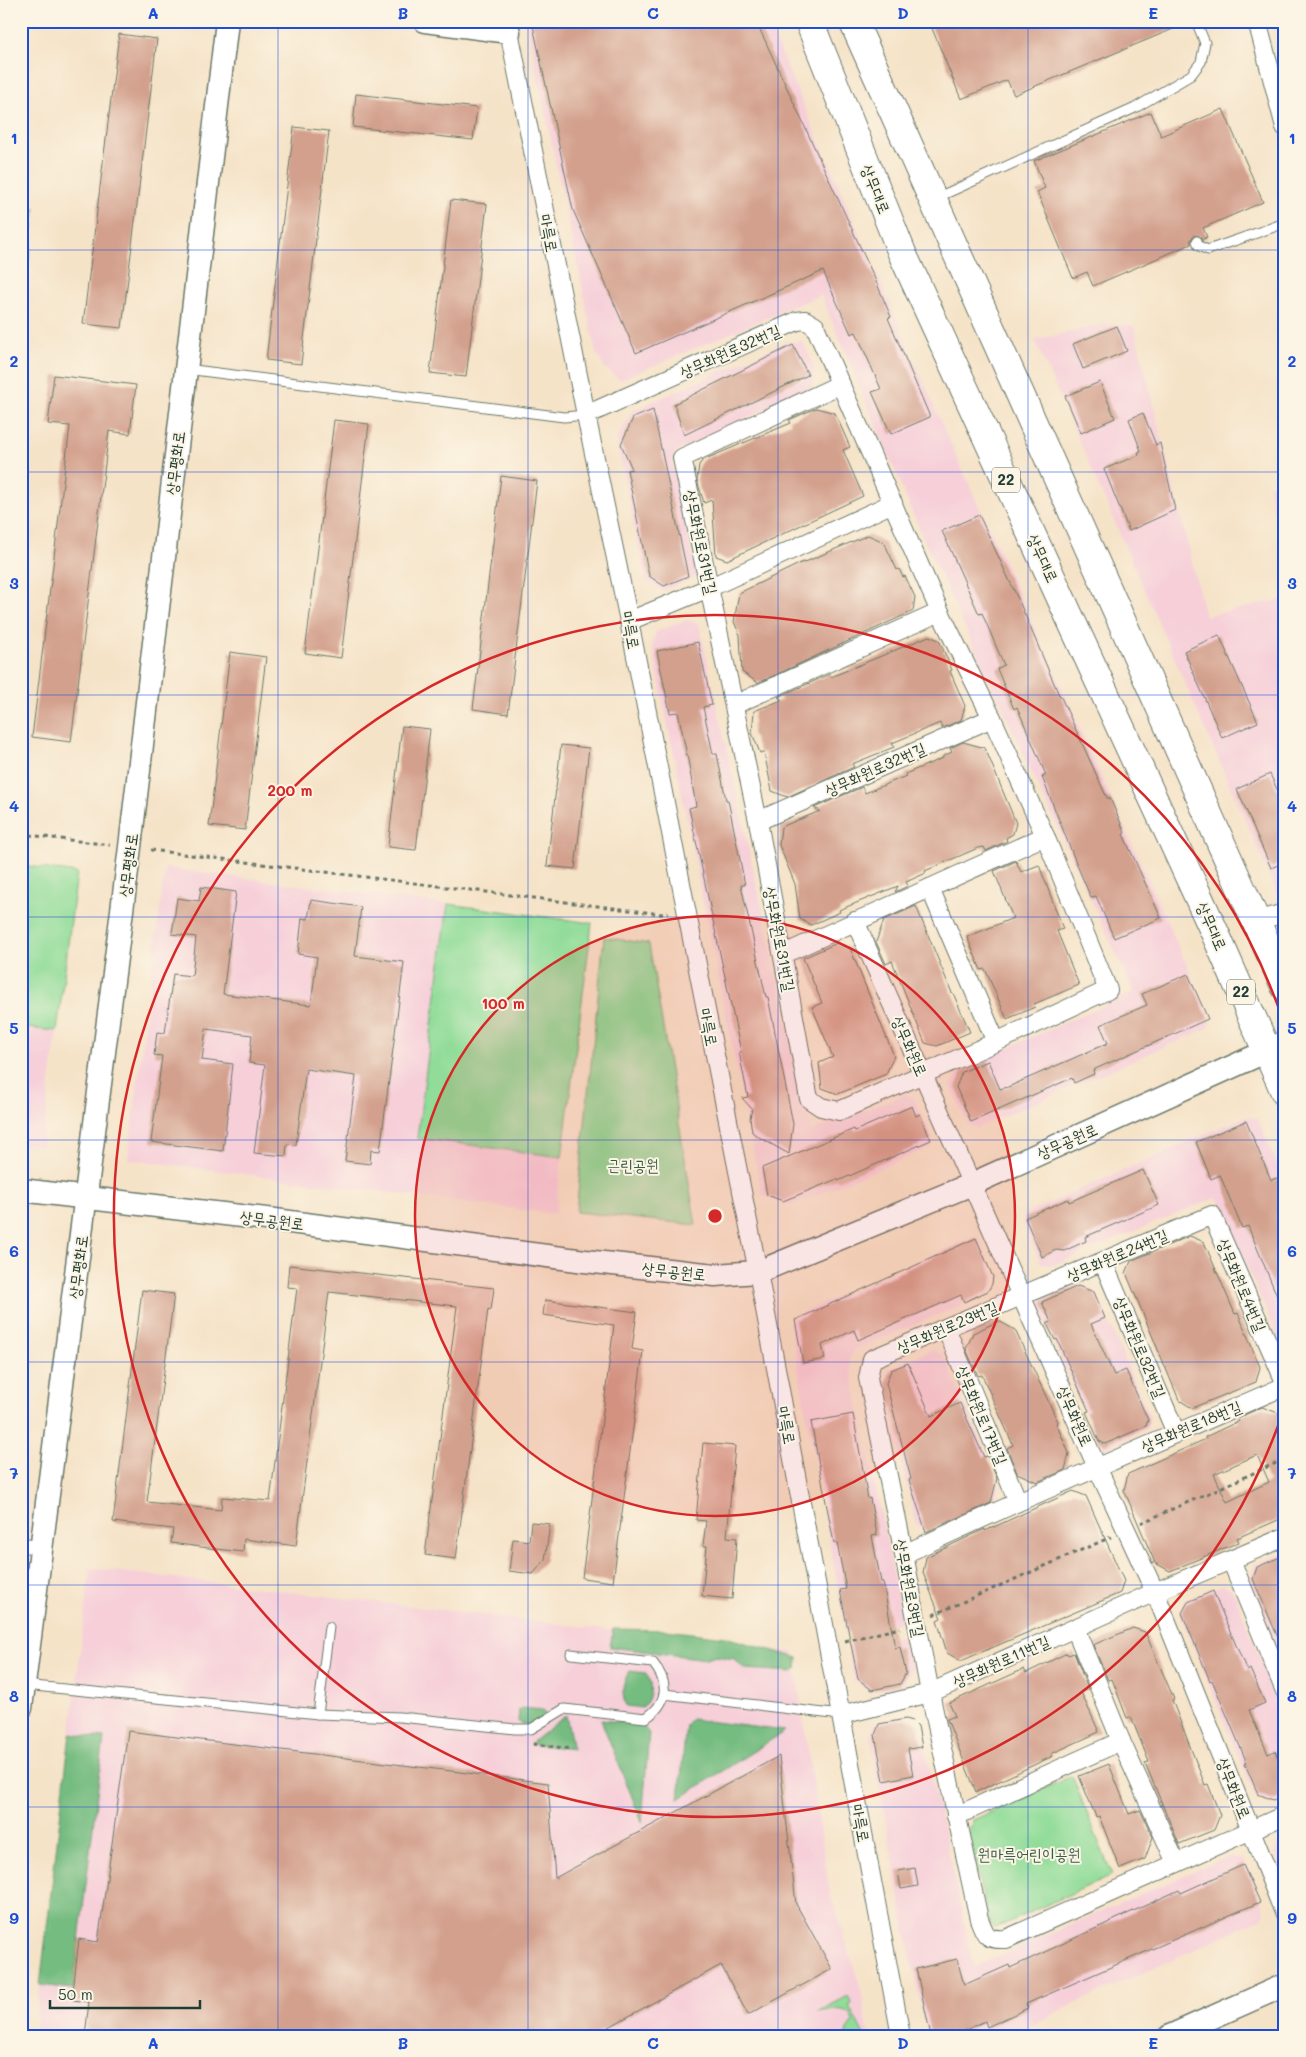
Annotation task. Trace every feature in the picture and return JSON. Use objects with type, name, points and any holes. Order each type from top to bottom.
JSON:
[{"type":"main road","name":"상무대로","points":[[809,21],[902,253],[1216,933],[1276,1048],[1285,1092]]},
{"type":"main road","points":[[853,21],[1285,986]]},
{"type":"street","name":"상무평화로","points":[[21,1708],[32,1546],[86,1198],[130,847],[227,21]]},
{"type":"street","points":[[425,21],[508,27]]},
{"type":"street","points":[[1257,21],[1285,127]]},
{"type":"street","name":"마륵로","points":[[508,27],[586,415],[630,621],[758,1272],[901,2036]]},
{"type":"street","name":"상무화원로32번길","points":[[586,415],[797,321],[805,320],[815,326],[940,612],[992,718],[1044,836],[1108,990]]},
{"type":"street","name":"상무화원로31번길","points":[[841,384],[682,458],[711,587],[758,820],[810,1099],[821,1107],[838,1111],[996,1042],[1108,990]]},
{"type":"street","points":[[630,621],[711,587],[893,503]]},
{"type":"street","points":[[734,705],[940,612]]},
{"type":"street","name":"상무화원로32번길","points":[[758,820],[992,718]]},
{"type":"street","points":[[784,954],[1044,836]]},
{"type":"street","points":[[930,888],[996,1042]]},
{"type":"street","points":[[1255,921],[1285,913]]},
{"type":"street","name":"상무화원로","points":[[855,921],[1097,1467],[1155,1592],[1285,1915]]},
{"type":"street","name":"상무공원로","points":[[21,1190],[585,1261],[715,1275],[758,1272],[972,1184],[1276,1048]]},
{"type":"street","name":"상무화원로24번길","points":[[1021,1295],[1103,1262],[1212,1214]]},
{"type":"street","name":"상무화원로4번길","points":[[1212,1214],[1285,1384]]},
{"type":"street","name":"상무화원로32번길","points":[[1103,1262],[1176,1432]]},
{"type":"street","name":"상무화원로23번길","points":[[872,1360],[1021,1295]]},
{"type":"street","name":"상무화원로17번길","points":[[946,1328],[1018,1502]]},
{"type":"street","name":"상무화원로3번길","points":[[872,1360],[868,1378],[930,1693],[979,1919],[986,1935],[993,1940],[1006,1939],[1251,1830]]},
{"type":"street","name":"상무화원로18번길","points":[[1097,1467],[1285,1384]]},
{"type":"street","points":[[904,1554],[1097,1467]]},
{"type":"street","name":"상무화원로11번길","points":[[841,1715],[930,1693],[1155,1592],[1285,1537]]},
{"type":"street","points":[[1231,1560],[1285,1690]]},
{"type":"street","points":[[1075,1628],[1121,1742],[1176,1863]]},
{"type":"street","points":[[956,1816],[1121,1742]]},
{"type":"street","points":[[1251,1830],[1285,1815]]},
{"type":"street","points":[[1170,2036],[1285,1985]]},
{"type":"lane","points":[[933,199],[1137,112],[1191,75],[1201,62],[1205,43],[1196,21]]},
{"type":"lane","points":[[1197,241],[1199,246],[1208,250],[1285,223]]},
{"type":"lane","points":[[186,369],[564,416],[586,415]]},
{"type":"lane","points":[[318,1714],[329,1627]]},
{"type":"lane","points":[[24,1685],[318,1714],[400,1717],[515,1729],[531,1729],[564,1709],[646,1718],[655,1712],[661,1704],[664,1694],[664,1683],[660,1672],[653,1663],[571,1654]]},
{"type":"lane","points":[[664,1694],[841,1715]]},
{"type":"path","points":[[21,834],[661,914],[685,908]]},
{"type":"path","points":[[844,1641],[903,1628],[1285,1459]]},
{"type":"shaded area","points":[[526,21],[767,21],[940,420],[1188,968],[1210,1019],[1208,1028],[976,1128],[968,1125],[951,1085],[960,1069],[1134,992],[922,535],[821,295],[620,380],[604,367],[596,353]]},
{"type":"shaded area","points":[[1105,324],[1134,326],[1205,616],[1285,599],[1285,899],[1280,900],[1035,340]]},
{"type":"shaded area","points":[[789,341],[803,342],[815,369],[812,387],[677,451],[672,463],[697,576],[663,591],[646,580],[616,440],[632,411]]},
{"type":"shaded area","points":[[1285,481],[1285,553],[1268,485]]},
{"type":"shaded area","points":[[687,620],[699,624],[811,1131],[906,1094],[915,1100],[933,1139],[930,1147],[790,1206],[762,1195],[652,646],[656,632]]},
{"type":"shaded area","points":[[21,865],[77,873],[42,1146],[21,1143]]},
{"type":"shaded area","points":[[165,868],[592,923],[555,1214],[128,1159]]},
{"type":"shaded area","points":[[1244,1117],[1257,1118],[1285,1183],[1285,1354],[1217,1197],[1051,1266],[1040,1262],[1023,1221],[1025,1214]]},
{"type":"shaded area","points":[[974,1237],[979,1237],[995,1276],[995,1285],[990,1293],[854,1350],[849,1360],[903,1622],[846,1633],[790,1323],[793,1317]]},
{"type":"shaded area","points":[[1077,1283],[1095,1291],[1150,1418],[1148,1428],[1106,1447],[1099,1443],[1039,1309],[1041,1299]]},
{"type":"shaded area","points":[[932,1350],[943,1354],[999,1484],[995,1500],[925,1529],[916,1524],[884,1384],[889,1369]]},
{"type":"shaded area","points":[[1285,1552],[1285,1666],[1249,1579],[1255,1564]]},
{"type":"shaded area","points":[[90,1568],[793,1652],[830,1893],[861,1989],[869,2036],[34,2036]]},
{"type":"shaded area","points":[[1223,1585],[1233,1590],[1285,1718],[1285,1799],[1272,1804],[1255,1797],[1180,1614],[1187,1599]]},
{"type":"shaded area","points":[[905,1635],[912,1668],[902,1686],[870,1692],[854,1680],[848,1646]]},
{"type":"shaded area","points":[[906,1716],[913,1718],[920,1724],[974,1967],[1229,1856],[1244,1860],[1265,1910],[1263,1918],[1057,2012],[1013,2036],[928,2036],[912,1966],[870,1735],[874,1723]]},
{"type":"shaded area","points":[[1285,1832],[1285,1876],[1275,1853],[1281,1834]]},
{"type":"green space","points":[[21,207],[35,209],[22,317],[21,317]]},
{"type":"green space","points":[[21,865],[77,873],[57,1031],[27,1028],[23,1057],[21,1057]]},
{"type":"green space","points":[[448,904],[592,923],[562,1157],[417,1138]]},
{"type":"green space","name":"근린공원","points":[[604,937],[649,944],[696,1225],[576,1212]]},
{"type":"green space","points":[[613,1629],[666,1630],[725,1637],[798,1658],[797,1668],[792,1672],[745,1669],[734,1659],[716,1656],[706,1659],[610,1647]]},
{"type":"green space","points":[[630,1671],[646,1673],[650,1682],[650,1696],[642,1708],[626,1706],[624,1701],[624,1683]]},
{"type":"green space","points":[[521,1708],[543,1710],[546,1715],[530,1725],[520,1724],[518,1721]]},
{"type":"green space","points":[[566,1715],[573,1749],[530,1744]]},
{"type":"green space","points":[[691,1719],[785,1731],[679,1799],[686,1724]]},
{"type":"green space","points":[[601,1720],[641,1724],[649,1733],[642,1822]]},
{"type":"green space","points":[[70,1734],[104,1738],[73,1989],[40,1985]]},
{"type":"green space","name":"원마륵어린이공원","points":[[1072,1776],[1112,1875],[996,1928],[989,1923],[968,1832],[973,1820]]},
{"type":"green space","points":[[848,1996],[852,2004],[849,2006],[864,2036],[844,2036],[853,2023],[849,2013],[840,2010],[818,2012]]},
{"type":"building","points":[[532,21],[756,21],[875,279],[891,317],[888,318],[930,417],[891,434],[872,392],[881,389],[856,332],[851,334],[823,271],[636,353],[573,210]]},
{"type":"building","points":[[929,21],[1190,22],[1014,95],[1007,80],[961,99]]},
{"type":"building","points":[[119,34],[157,39],[122,328],[83,324]]},
{"type":"building","points":[[356,94],[477,108],[473,140],[353,127]]},
{"type":"building","points":[[1223,109],[1263,202],[1203,228],[1207,237],[1203,239],[1198,235],[1194,235],[1191,244],[1093,286],[1087,272],[1073,278],[1037,192],[1045,188],[1034,161],[1151,112],[1161,136]]},
{"type":"building","points":[[294,127],[329,131],[301,364],[266,360]]},
{"type":"building","points":[[451,200],[487,204],[466,377],[430,373]]},
{"type":"building","points":[[1117,326],[1127,351],[1083,369],[1073,344]]},
{"type":"building","points":[[793,345],[808,375],[684,435],[674,404]]},
{"type":"building","points":[[54,375],[136,385],[130,434],[109,431],[71,742],[32,737],[70,426],[48,424]]},
{"type":"building","points":[[1100,382],[1115,418],[1081,433],[1065,396]]},
{"type":"building","points":[[816,408],[835,413],[850,447],[843,450],[863,496],[727,560],[716,556],[712,500],[704,503],[697,480],[699,465],[703,460],[791,423],[789,420]]},
{"type":"building","points":[[653,410],[688,576],[664,586],[649,576],[627,470],[632,469],[621,444],[633,418]]},
{"type":"building","points":[[1143,413],[1156,445],[1160,443],[1175,510],[1129,531],[1104,469],[1139,455],[1138,452],[1141,451],[1129,419]]},
{"type":"building","points":[[334,420],[369,424],[341,658],[305,653]]},
{"type":"building","points":[[501,476],[537,481],[508,714],[473,709]]},
{"type":"building","points":[[979,515],[1019,601],[1059,695],[1107,798],[1110,798],[1125,833],[1123,834],[1161,918],[1114,938],[1096,896],[1091,898],[1077,865],[1042,777],[1046,775],[1017,707],[1014,709],[997,669],[1004,665],[982,613],[979,614],[942,531]]},
{"type":"building","points":[[868,535],[884,542],[897,570],[899,569],[903,577],[905,576],[915,597],[913,611],[758,683],[742,672],[740,635],[734,622],[739,593],[803,562]]},
{"type":"building","points":[[1219,635],[1258,722],[1222,738],[1184,651]]},
{"type":"building","points":[[929,636],[939,640],[952,670],[950,671],[965,706],[961,720],[942,728],[940,723],[892,743],[894,747],[852,764],[854,767],[787,797],[772,791],[764,752],[760,753],[752,733],[754,711],[782,700],[778,697],[830,674],[831,677]]},
{"type":"building","points":[[698,642],[712,705],[703,707],[713,754],[717,754],[726,800],[728,800],[745,885],[741,885],[766,997],[768,997],[793,1124],[789,1154],[752,1132],[750,1118],[752,1109],[742,1098],[748,1097],[739,1052],[741,1052],[689,808],[696,806],[688,760],[678,712],[670,713],[657,651]]},
{"type":"building","points":[[230,652],[266,657],[245,830],[209,826]]},
{"type":"building","points":[[402,726],[430,729],[416,850],[388,847]]},
{"type":"building","points":[[963,742],[985,748],[1016,823],[1013,834],[1006,838],[1007,841],[986,851],[984,847],[978,848],[925,871],[926,873],[906,882],[908,886],[895,892],[898,886],[839,910],[840,912],[811,925],[800,919],[795,884],[779,845],[781,827],[820,811],[814,808],[862,787],[865,793],[906,776],[905,774],[943,758],[943,756],[952,752],[950,748]]},
{"type":"building","points":[[561,745],[589,748],[575,869],[547,866]]},
{"type":"building","points":[[1270,774],[1285,807],[1285,862],[1271,868],[1237,789]]},
{"type":"building","points":[[1016,861],[1021,872],[1039,865],[1063,929],[1057,931],[1079,985],[1034,1004],[1035,1007],[1007,1019],[985,969],[981,970],[967,937],[1013,918],[994,871]]},
{"type":"building","points":[[201,887],[236,892],[223,994],[311,1005],[317,957],[298,954],[302,918],[308,919],[311,900],[361,907],[355,956],[404,962],[380,1151],[371,1150],[370,1164],[345,1161],[356,1076],[306,1069],[296,1145],[287,1144],[286,1156],[254,1153],[265,1065],[249,1063],[252,1035],[206,1029],[202,1060],[233,1064],[223,1151],[151,1142],[162,1056],[154,1055],[157,1032],[165,1033],[173,974],[192,976],[196,937],[172,934],[177,898],[199,901]]},
{"type":"building","points":[[916,906],[970,1032],[937,1046],[925,1043],[892,961],[886,964],[876,942],[884,920]]},
{"type":"building","points":[[837,943],[850,948],[894,1056],[886,1074],[838,1094],[822,1088],[819,1063],[833,1057],[812,1007],[822,1003],[803,958]]},
{"type":"building","points":[[1188,974],[1208,1019],[1093,1070],[1094,1074],[1074,1083],[1072,1078],[971,1122],[956,1087],[962,1072],[988,1061],[1000,1089],[1008,1087],[1108,1043],[1100,1025],[1147,1005],[1142,994]]},
{"type":"building","points":[[912,1106],[916,1116],[920,1114],[931,1140],[838,1181],[837,1179],[783,1201],[767,1195],[762,1168]]},
{"type":"building","points":[[1246,1121],[1271,1180],[1277,1178],[1285,1195],[1284,1313],[1248,1226],[1242,1228],[1220,1175],[1211,1179],[1196,1142]]},
{"type":"building","points":[[1143,1170],[1159,1205],[1085,1237],[1086,1241],[1064,1251],[1056,1250],[1042,1257],[1025,1218],[1068,1199],[1069,1202]]},
{"type":"building","points":[[1190,1236],[1204,1242],[1235,1314],[1238,1313],[1260,1367],[1256,1382],[1192,1408],[1179,1400],[1126,1273],[1131,1261]]},
{"type":"building","points":[[976,1238],[993,1277],[988,1291],[964,1302],[961,1295],[858,1340],[854,1330],[822,1345],[825,1359],[803,1363],[795,1320]]},
{"type":"building","points":[[289,1265],[494,1288],[491,1310],[488,1309],[456,1559],[425,1555],[457,1306],[329,1292],[296,1546],[244,1539],[243,1552],[216,1549],[171,1543],[173,1529],[113,1522],[142,1290],[174,1294],[147,1502],[221,1510],[222,1497],[270,1501],[297,1288],[287,1287]]},
{"type":"building","points":[[1078,1286],[1094,1292],[1105,1318],[1091,1324],[1114,1375],[1126,1370],[1148,1420],[1146,1426],[1105,1444],[1099,1441],[1086,1412],[1089,1411],[1057,1339],[1055,1340],[1047,1324],[1051,1322],[1042,1302]]},
{"type":"building","points":[[545,1300],[637,1312],[632,1349],[643,1351],[613,1582],[582,1578],[614,1325],[543,1315]]},
{"type":"building","points":[[999,1321],[1015,1330],[1058,1422],[1056,1423],[1069,1453],[1065,1470],[1037,1482],[1017,1473],[1007,1448],[1013,1445],[982,1375],[978,1376],[966,1349],[973,1333]]},
{"type":"building","points":[[908,1363],[931,1416],[960,1403],[984,1457],[987,1456],[997,1478],[991,1503],[926,1532],[909,1480],[911,1479],[886,1383],[891,1370]]},
{"type":"building","points":[[1262,1407],[1278,1413],[1285,1428],[1285,1517],[1237,1538],[1239,1542],[1170,1571],[1155,1563],[1124,1490],[1128,1474],[1206,1439],[1205,1437],[1239,1421],[1238,1418]],"holes":[[[1257,1455],[1269,1482],[1227,1502],[1214,1474]]]},
{"type":"building","points":[[853,1414],[868,1499],[870,1498],[877,1535],[872,1536],[881,1582],[883,1582],[895,1648],[900,1647],[906,1673],[900,1684],[872,1690],[858,1679],[840,1590],[846,1589],[837,1543],[834,1543],[811,1422]]},
{"type":"building","points":[[703,1443],[735,1446],[727,1537],[737,1538],[732,1599],[702,1596],[707,1546],[703,1546],[706,1521],[696,1520]]},
{"type":"building","points":[[1073,1491],[1086,1496],[1124,1581],[1120,1593],[961,1661],[947,1653],[937,1620],[941,1618],[923,1573],[926,1557]]},
{"type":"building","points":[[531,1522],[550,1524],[545,1560],[533,1574],[509,1571],[513,1539],[529,1541]]},
{"type":"building","points":[[1285,1555],[1285,1654],[1253,1579],[1257,1567]]},
{"type":"building","points":[[1213,1591],[1247,1671],[1250,1669],[1265,1703],[1249,1710],[1268,1754],[1275,1751],[1285,1774],[1285,1795],[1273,1800],[1258,1794],[1245,1764],[1247,1763],[1182,1613],[1188,1602]]},
{"type":"building","points":[[1133,1628],[1145,1632],[1174,1699],[1172,1700],[1205,1785],[1208,1784],[1220,1815],[1214,1830],[1179,1844],[1145,1763],[1149,1762],[1131,1717],[1127,1718],[1112,1679],[1108,1680],[1093,1645]]},
{"type":"building","points":[[1067,1653],[1068,1655],[1074,1653],[1088,1689],[1081,1692],[1099,1732],[976,1792],[947,1719],[955,1716],[949,1703],[1024,1669],[1026,1673]]},
{"type":"building","points":[[906,1719],[913,1721],[918,1726],[922,1747],[908,1749],[913,1775],[884,1781],[875,1735],[879,1724]]},
{"type":"building","points":[[128,1731],[548,1783],[555,1878],[779,1756],[796,1904],[832,1969],[748,2015],[721,1965],[593,2036],[85,2036],[89,2002],[72,2000],[79,1939],[98,1942]]},
{"type":"building","points":[[1109,1764],[1129,1814],[1140,1810],[1153,1837],[1145,1859],[1120,1869],[1099,1816],[1096,1817],[1079,1776]]},
{"type":"building","points":[[1243,1865],[1260,1902],[1026,2004],[1028,2008],[987,2027],[985,2021],[953,2036],[931,2036],[916,1969],[957,1959],[964,1985],[1009,1965],[1010,1968],[1179,1890],[1181,1893]]},
{"type":"building","points":[[915,1868],[918,1886],[901,1889],[898,1871]]}]
